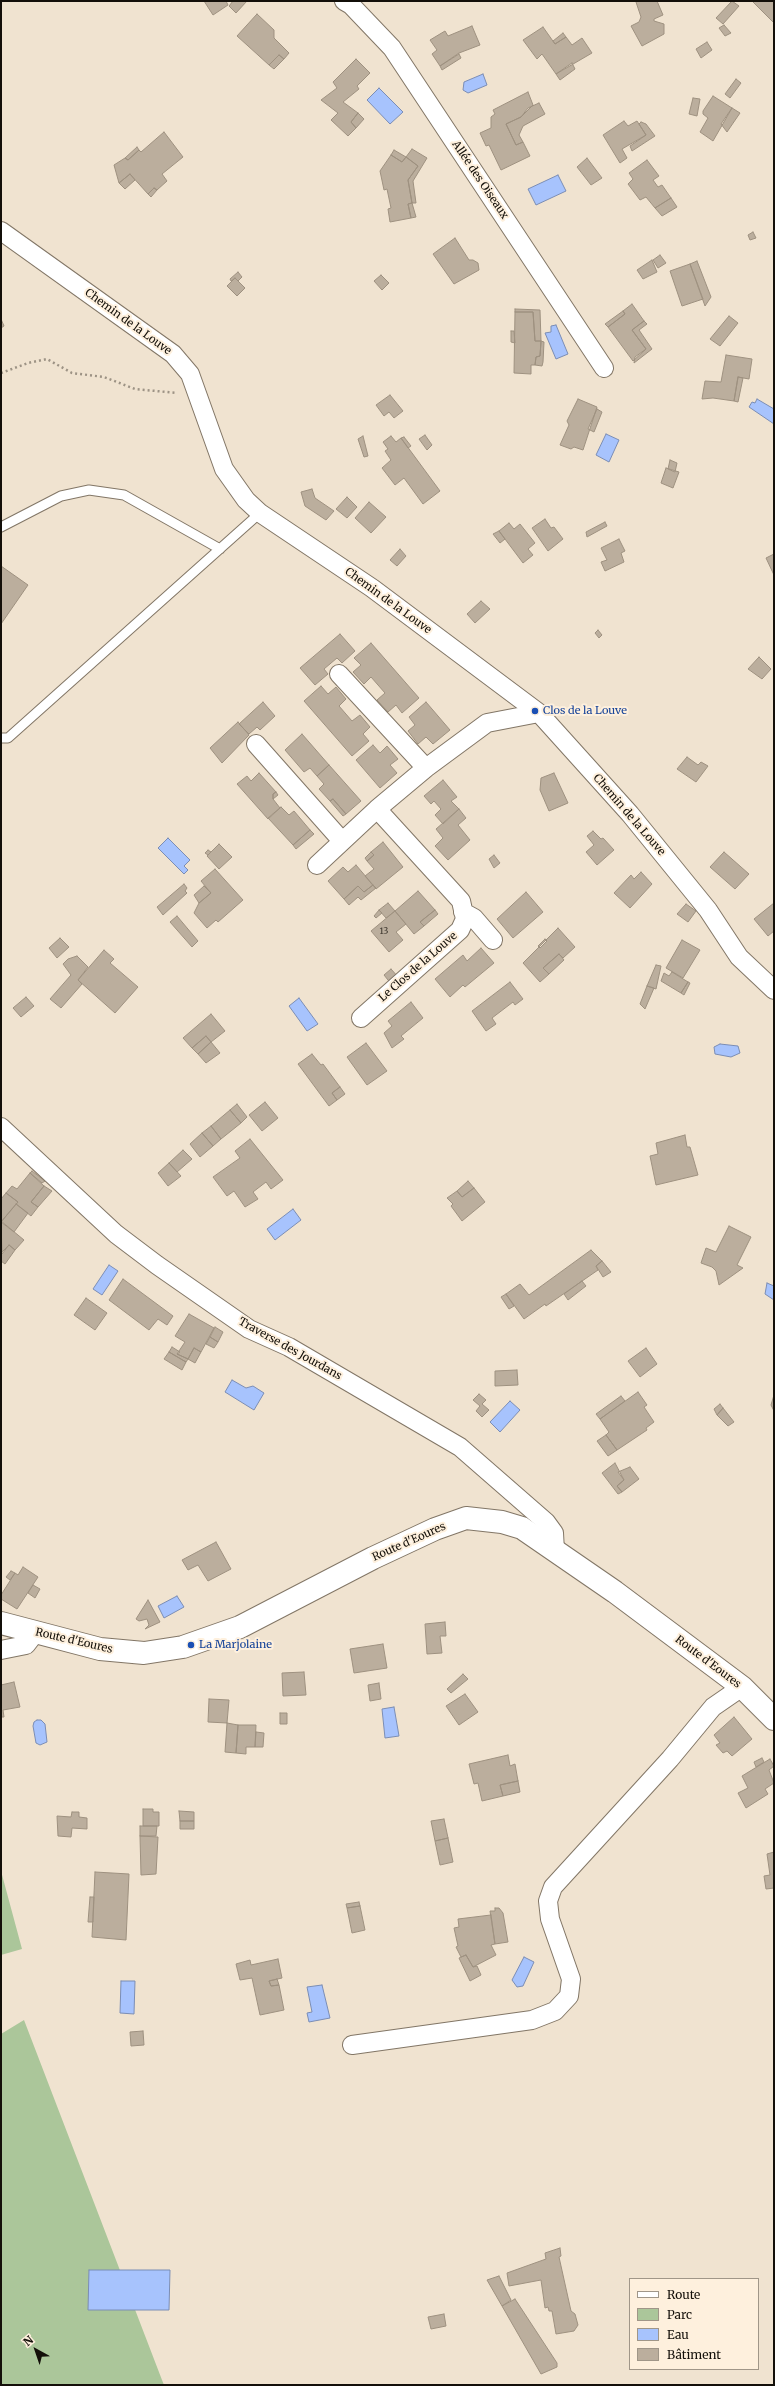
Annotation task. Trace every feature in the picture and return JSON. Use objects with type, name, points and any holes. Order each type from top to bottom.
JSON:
[{"type":"street","name":"Allée des Oiseaux","points":[[344,1],[351,6],[392,48],[604,368]]},
{"type":"street","name":"Chemin de la Louve","points":[[1,231],[173,354],[190,374],[224,469],[246,500],[260,513],[372,588],[539,713],[630,814],[708,910],[739,957],[774,990]]},
{"type":"street","points":[[339,674],[426,768]]},
{"type":"street","points":[[317,865],[377,809],[426,768],[487,723],[539,713]]},
{"type":"street","points":[[256,744],[342,841]]},
{"type":"street","points":[[377,809],[461,901],[463,912],[474,918],[493,940]]},
{"type":"street","name":"Le Clos de la Louve","points":[[361,1018],[460,930],[465,920],[463,912]]},
{"type":"street","name":"Traverse des Jourdans","points":[[1,1127],[116,1234],[249,1329],[290,1348],[460,1447],[546,1522],[554,1533],[555,1551]]},
{"type":"street","name":"Route d'Eoures","points":[[1,1623],[100,1649],[144,1653],[184,1647],[240,1627],[373,1558],[435,1529],[466,1518],[502,1522],[522,1528],[615,1592],[742,1687],[774,1719]]},
{"type":"street","points":[[1,1650],[26,1645],[36,1632]]},
{"type":"street","points":[[352,2044],[532,2020],[555,2011],[569,1996],[571,1979],[550,1919],[548,1901],[554,1887],[670,1759],[713,1707],[742,1687]]},
{"type":"lane","points":[[1,527],[61,496],[89,490],[124,495],[220,549]]},
{"type":"lane","points":[[1,738],[8,738],[260,513]]},
{"type":"path","points":[[1,373],[28,363],[47,360],[72,373],[104,377],[135,390],[148,389],[198,395]]},
{"type":"green space","points":[[1,1871],[22,1949],[1,1955]]},
{"type":"green space","points":[[24,2020],[164,2385],[1,2385],[1,2034]]},
{"type":"water","points":[[483,74],[487,85],[468,93],[463,90],[464,82]]},
{"type":"water","points":[[379,88],[403,112],[390,124],[367,100]]},
{"type":"water","points":[[558,175],[566,191],[536,205],[528,189]]},
{"type":"water","points":[[556,325],[568,354],[556,359],[545,333],[551,332],[551,326]]},
{"type":"water","points":[[757,399],[774,409],[774,424],[749,407],[752,402],[755,403]]},
{"type":"water","points":[[606,434],[619,440],[609,462],[596,455]]},
{"type":"water","points":[[168,838],[190,860],[184,866],[188,870],[184,874],[158,848]]},
{"type":"water","points":[[299,998],[318,1024],[307,1031],[289,1006]]},
{"type":"water","points":[[720,1044],[738,1046],[740,1053],[731,1057],[715,1054],[714,1047]]},
{"type":"water","points":[[293,1209],[301,1220],[275,1240],[267,1229]]},
{"type":"water","points":[[109,1265],[118,1271],[102,1295],[93,1289]]},
{"type":"water","points":[[767,1283],[774,1286],[774,1300],[765,1294]]},
{"type":"water","points":[[232,1380],[246,1388],[253,1386],[264,1393],[254,1410],[225,1392]]},
{"type":"water","points":[[510,1401],[520,1410],[500,1432],[490,1422]]},
{"type":"water","points":[[177,1596],[184,1607],[164,1618],[158,1606]]},
{"type":"water","points":[[394,1707],[399,1736],[385,1738],[382,1709]]},
{"type":"water","points":[[41,1720],[45,1724],[47,1742],[40,1745],[36,1743],[33,1726],[34,1722]]},
{"type":"water","points":[[524,1957],[534,1962],[523,1986],[517,1987],[512,1980]]},
{"type":"water","points":[[121,1981],[135,1981],[134,2014],[120,2013]]},
{"type":"water","points":[[322,1985],[330,2018],[309,2022],[307,2013],[312,2012],[307,1987]]},
{"type":"water","points":[[89,2270],[170,2270],[169,2310],[88,2310]]},
{"type":"building","points":[[204,1],[226,1],[228,5],[213,15]]},
{"type":"building","points":[[233,1],[247,1],[236,13],[229,6]]},
{"type":"building","points":[[657,1],[663,15],[654,19],[654,21],[664,24],[664,34],[642,46],[631,26],[639,22],[641,17],[636,2]]},
{"type":"building","points":[[732,1],[739,6],[723,24],[716,18]]},
{"type":"building","points":[[752,1],[774,1],[774,23]]},
{"type":"building","points":[[257,14],[274,30],[274,38],[289,53],[284,59],[279,55],[269,65],[237,36]]},
{"type":"building","points":[[724,25],[731,33],[725,36],[719,28]]},
{"type":"building","points":[[472,26],[480,45],[459,53],[440,66],[432,54],[437,50],[430,40],[445,31],[448,36]]},
{"type":"building","points":[[543,27],[555,44],[566,37],[572,45],[582,38],[592,53],[556,74],[542,54],[537,59],[523,40]]},
{"type":"building","points":[[563,33],[566,37],[555,44],[553,41]]},
{"type":"building","points":[[707,42],[712,50],[701,58],[696,49]]},
{"type":"building","points":[[459,54],[461,58],[442,70],[440,66]]},
{"type":"building","points":[[279,55],[284,59],[274,69],[269,65]]},
{"type":"building","points":[[356,59],[370,73],[357,86],[359,89],[343,102],[358,113],[351,122],[356,128],[348,136],[331,120],[338,113],[321,100],[337,88],[333,82]]},
{"type":"building","points":[[572,63],[575,69],[560,80],[556,74]]},
{"type":"building","points":[[736,79],[741,83],[730,98],[725,94]]},
{"type":"building","points":[[528,92],[533,105],[521,117],[506,124],[516,145],[523,142],[530,156],[501,170],[489,145],[486,146],[480,133],[491,128],[491,117],[495,114],[493,110]]},
{"type":"building","points":[[713,96],[732,108],[713,141],[700,132],[708,118],[703,114],[703,111]]},
{"type":"building","points":[[693,98],[700,99],[697,116],[689,114]]},
{"type":"building","points":[[539,103],[545,114],[523,126],[519,135],[523,142],[516,145],[506,124],[521,117],[528,108]]},
{"type":"building","points":[[732,108],[740,113],[727,132],[721,124]]},
{"type":"building","points":[[358,113],[364,119],[356,128],[351,122]]},
{"type":"building","points":[[624,121],[628,126],[637,121],[646,135],[622,149],[627,158],[620,163],[603,135]]},
{"type":"building","points":[[641,122],[646,124],[655,136],[632,151],[630,146],[646,135],[639,124]]},
{"type":"building","points":[[164,132],[183,157],[162,174],[167,181],[157,190],[154,188],[148,194],[130,174],[119,183],[114,165],[125,158],[128,160],[139,150],[141,152]]},
{"type":"building","points":[[137,147],[139,150],[128,160],[125,158]]},
{"type":"building","points":[[412,149],[427,158],[413,181],[416,203],[412,203],[408,180],[418,166],[406,157]]},
{"type":"building","points":[[394,150],[406,157],[402,162],[391,155]]},
{"type":"building","points":[[391,155],[402,162],[406,157],[418,166],[408,180],[412,203],[408,204],[411,218],[390,222],[388,209],[391,208],[387,189],[384,190],[380,171]]},
{"type":"building","points":[[587,158],[602,178],[591,185],[577,167]]},
{"type":"building","points":[[647,160],[659,176],[653,180],[658,187],[662,185],[671,198],[655,208],[646,197],[640,200],[628,184],[633,179],[629,173]]},
{"type":"building","points":[[130,174],[135,180],[125,189],[119,183]]},
{"type":"building","points":[[154,188],[157,190],[151,197],[148,194]]},
{"type":"building","points":[[671,198],[677,207],[662,216],[655,208]]},
{"type":"building","points":[[412,203],[416,217],[411,218],[408,204]]},
{"type":"building","points":[[753,232],[756,238],[750,240],[748,235]]},
{"type":"building","points":[[455,238],[469,260],[473,260],[478,263],[479,270],[454,284],[433,254]]},
{"type":"building","points":[[660,255],[666,263],[658,268],[653,260]]},
{"type":"building","points":[[652,260],[657,272],[643,279],[637,270]]},
{"type":"building","points":[[697,261],[711,297],[705,306],[690,264]]},
{"type":"building","points":[[690,264],[703,299],[682,306],[670,271]]},
{"type":"building","points":[[238,272],[242,277],[238,281],[235,278],[231,281],[230,279]]},
{"type":"building","points":[[381,275],[389,283],[382,290],[374,281]]},
{"type":"building","points":[[235,278],[245,288],[237,296],[227,286]]},
{"type":"building","points":[[632,304],[644,321],[632,330],[646,349],[633,361],[608,327],[625,314],[623,311]]},
{"type":"building","points":[[515,309],[540,310],[541,341],[535,341],[533,312],[515,312]]},
{"type":"building","points":[[623,311],[625,314],[608,327],[605,324]]},
{"type":"building","points":[[515,312],[533,312],[535,341],[541,341],[540,356],[536,357],[535,365],[531,365],[531,374],[514,373]]},
{"type":"building","points":[[729,316],[738,323],[720,346],[710,339]]},
{"type":"building","points":[[1,319],[4,326],[1,328]]},
{"type":"building","points":[[644,321],[647,324],[639,330],[652,349],[634,363],[635,357],[646,349],[632,330]]},
{"type":"building","points":[[511,331],[514,331],[515,343],[511,342]]},
{"type":"building","points":[[541,341],[544,342],[542,366],[535,365],[536,357],[540,356]]},
{"type":"building","points":[[726,355],[752,359],[749,379],[738,377],[734,401],[713,398],[702,399],[705,381],[721,382]]},
{"type":"building","points":[[738,377],[743,378],[738,402],[734,401]]},
{"type":"building","points":[[390,395],[403,411],[394,418],[389,412],[384,416],[376,405]]},
{"type":"building","points":[[578,399],[597,407],[583,450],[574,447],[571,449],[560,445],[569,425],[567,421]]},
{"type":"building","points":[[597,409],[602,412],[594,432],[588,429]]},
{"type":"building","points":[[425,435],[432,445],[427,450],[419,439]]},
{"type":"building","points":[[363,436],[368,456],[364,457],[358,439]]},
{"type":"building","points":[[391,436],[396,442],[401,438],[440,491],[423,504],[404,478],[395,485],[382,468],[391,460],[385,451],[388,449],[383,442]]},
{"type":"building","points":[[404,437],[411,446],[408,448],[401,438]]},
{"type":"building","points":[[670,460],[677,463],[675,472],[668,469]]},
{"type":"building","points":[[666,468],[679,472],[673,488],[661,483]]},
{"type":"building","points":[[312,489],[315,498],[334,511],[326,520],[305,506],[301,492]]},
{"type":"building","points":[[347,497],[357,507],[347,518],[336,509]]},
{"type":"building","points":[[369,502],[386,517],[371,533],[355,518]]},
{"type":"building","points":[[545,519],[551,528],[554,527],[563,539],[548,551],[532,528]]},
{"type":"building","points":[[605,522],[607,526],[587,537],[586,532]]},
{"type":"building","points":[[509,523],[514,529],[520,524],[535,543],[528,549],[533,555],[523,563],[499,531]]},
{"type":"building","points":[[499,531],[505,539],[500,543],[493,534]]},
{"type":"building","points":[[619,539],[625,551],[621,553],[624,562],[605,571],[601,562],[607,560],[601,548]]},
{"type":"building","points":[[400,549],[406,556],[397,566],[390,560]]},
{"type":"building","points":[[774,554],[774,575],[766,558]]},
{"type":"building","points":[[1,566],[28,585],[1,624]]},
{"type":"building","points":[[481,601],[490,609],[475,623],[467,614]]},
{"type":"building","points":[[598,630],[602,635],[599,638],[595,633]]},
{"type":"building","points":[[340,634],[355,651],[342,663],[337,658],[324,669],[328,674],[315,685],[300,668]]},
{"type":"building","points":[[371,643],[419,698],[402,713],[396,705],[388,712],[377,700],[385,693],[371,677],[364,684],[353,672],[361,665],[354,658]]},
{"type":"building","points":[[759,657],[771,669],[762,679],[748,669]]},
{"type":"building","points":[[321,686],[328,694],[336,687],[346,699],[339,706],[352,721],[360,715],[370,727],[363,734],[369,741],[352,756],[304,701]]},
{"type":"building","points":[[263,702],[275,716],[260,730],[257,727],[249,734],[239,724]]},
{"type":"building","points":[[426,702],[450,730],[433,744],[426,737],[418,744],[408,731],[415,725],[409,717]]},
{"type":"building","points":[[238,722],[249,735],[222,763],[210,748]]},
{"type":"building","points":[[302,734],[329,765],[317,776],[310,768],[304,772],[285,750]]},
{"type":"building","points":[[373,745],[380,753],[387,746],[398,759],[390,765],[397,773],[380,788],[356,760]]},
{"type":"building","points":[[687,757],[698,765],[701,762],[708,766],[696,782],[677,769]]},
{"type":"building","points":[[329,765],[361,801],[346,814],[333,799],[330,801],[319,789],[324,784],[317,776]]},
{"type":"building","points":[[259,773],[276,792],[273,794],[273,799],[280,808],[268,819],[237,784],[247,776],[251,781]]},
{"type":"building","points":[[554,773],[568,803],[549,811],[540,790],[541,778]]},
{"type":"building","points":[[443,780],[457,797],[451,801],[459,809],[443,824],[435,815],[441,809],[434,801],[431,804],[424,796]]},
{"type":"building","points":[[276,792],[278,795],[273,799],[273,794]]},
{"type":"building","points":[[333,799],[346,814],[343,816],[330,801]]},
{"type":"building","points":[[281,807],[289,815],[294,811],[310,830],[293,845],[268,818]]},
{"type":"building","points":[[459,809],[466,818],[458,825],[470,840],[448,860],[435,846],[443,838],[436,829]]},
{"type":"building","points":[[310,830],[314,834],[296,849],[293,845]]},
{"type":"building","points":[[593,831],[601,839],[603,838],[614,850],[597,865],[586,852],[594,845],[587,836]]},
{"type":"building","points":[[383,842],[403,867],[376,889],[365,876],[374,869],[367,861],[374,855],[371,852]]},
{"type":"building","points":[[219,844],[232,857],[219,869],[207,856]]},
{"type":"building","points":[[208,850],[211,852],[208,855],[205,853]]},
{"type":"building","points":[[371,852],[374,855],[367,861],[365,858]]},
{"type":"building","points":[[724,852],[749,874],[735,889],[710,867]]},
{"type":"building","points":[[494,855],[500,863],[494,868],[489,859]]},
{"type":"building","points":[[356,865],[373,885],[364,892],[358,886],[344,899],[328,881],[343,867],[348,872]]},
{"type":"building","points":[[215,869],[243,900],[218,922],[216,920],[207,928],[194,913],[199,903],[211,893],[201,881]]},
{"type":"building","points":[[641,872],[652,884],[630,908],[614,893],[631,875],[634,879]]},
{"type":"building","points":[[184,884],[187,888],[185,891],[187,893],[163,915],[157,907]]},
{"type":"building","points":[[373,885],[376,888],[361,900],[358,897],[349,905],[344,899],[358,886],[364,892]]},
{"type":"building","points":[[204,886],[211,893],[199,903],[194,895]]},
{"type":"building","points":[[418,891],[435,910],[420,922],[424,926],[414,934],[395,911]]},
{"type":"building","points":[[526,892],[543,912],[513,938],[497,919]]},
{"type":"building","points":[[388,903],[395,911],[386,918],[379,910]]},
{"type":"building","points":[[774,903],[774,931],[768,936],[754,919]]},
{"type":"building","points":[[686,904],[696,911],[688,922],[677,914]]},
{"type":"building","points":[[379,910],[382,913],[376,918],[374,916]]},
{"type":"building","points":[[435,910],[438,914],[424,926],[420,922]]},
{"type":"building","points":[[395,911],[406,924],[396,932],[403,940],[389,952],[371,931]]},
{"type":"building","points":[[177,916],[198,941],[192,947],[170,922]]},
{"type":"building","points":[[558,928],[575,947],[563,958],[559,954],[543,968],[549,974],[540,982],[523,963]]},
{"type":"building","points":[[60,938],[69,947],[57,958],[49,948]]},
{"type":"building","points":[[545,939],[547,941],[540,948],[538,946]]},
{"type":"building","points":[[682,940],[700,950],[683,978],[666,968]]},
{"type":"building","points":[[481,948],[494,963],[465,987],[463,985],[450,997],[435,979],[463,955],[467,961]]},
{"type":"building","points":[[104,950],[114,959],[110,963],[138,987],[115,1013],[78,980]]},
{"type":"building","points":[[559,954],[564,960],[549,974],[543,968]]},
{"type":"building","points":[[77,956],[88,967],[78,980],[82,984],[61,1008],[50,999],[71,975],[63,964],[68,959]]},
{"type":"building","points":[[656,965],[661,966],[656,989],[647,986]]},
{"type":"building","points":[[391,969],[399,978],[392,985],[384,975]]},
{"type":"building","points":[[672,972],[688,982],[681,993],[661,981],[664,973],[669,976]]},
{"type":"building","points":[[510,982],[523,999],[515,1005],[513,1002],[492,1018],[496,1024],[486,1031],[472,1011]]},
{"type":"building","points":[[688,982],[690,983],[684,995],[681,993]]},
{"type":"building","points":[[647,986],[654,988],[645,1009],[640,1004]]},
{"type":"building","points":[[26,997],[34,1006],[21,1017],[13,1008]]},
{"type":"building","points":[[411,1002],[423,1018],[401,1036],[404,1039],[392,1048],[384,1033],[392,1026],[388,1021]]},
{"type":"building","points":[[211,1014],[225,1031],[211,1042],[206,1036],[192,1048],[183,1038]]},
{"type":"building","points":[[206,1036],[211,1042],[198,1054],[192,1048]]},
{"type":"building","points":[[211,1042],[220,1053],[206,1063],[198,1054]]},
{"type":"building","points":[[366,1043],[387,1071],[367,1085],[347,1057]]},
{"type":"building","points":[[312,1054],[321,1065],[323,1064],[340,1087],[332,1093],[337,1100],[329,1106],[298,1064]]},
{"type":"building","points":[[340,1087],[345,1094],[337,1100],[332,1093]]},
{"type":"building","points":[[265,1102],[278,1118],[262,1131],[249,1115]]},
{"type":"building","points":[[237,1104],[247,1117],[241,1123],[230,1110]]},
{"type":"building","points":[[230,1110],[241,1123],[221,1139],[211,1126]]},
{"type":"building","points":[[211,1126],[221,1139],[213,1146],[202,1133]]},
{"type":"building","points":[[202,1133],[213,1146],[200,1157],[190,1144]]},
{"type":"building","points":[[685,1135],[687,1147],[690,1147],[698,1175],[656,1185],[650,1156],[658,1154],[656,1143]]},
{"type":"building","points":[[250,1139],[283,1180],[271,1189],[266,1182],[253,1192],[258,1199],[245,1207],[234,1191],[227,1196],[213,1177],[240,1158],[235,1151]]},
{"type":"building","points":[[183,1150],[192,1159],[177,1172],[169,1163]]},
{"type":"building","points":[[169,1163],[181,1176],[168,1186],[158,1173]]},
{"type":"building","points":[[32,1171],[45,1181],[42,1183],[30,1173]]},
{"type":"building","points":[[30,1173],[44,1186],[31,1202],[38,1207],[31,1216],[16,1204],[18,1202],[6,1193],[12,1186],[17,1189]]},
{"type":"building","points":[[468,1181],[474,1188],[462,1197],[457,1191]]},
{"type":"building","points":[[44,1186],[52,1191],[38,1207],[31,1202]]},
{"type":"building","points":[[474,1188],[485,1202],[462,1221],[451,1206],[453,1204],[447,1198],[457,1191],[462,1197]]},
{"type":"building","points":[[6,1193],[18,1202],[1,1222],[1,1199]]},
{"type":"building","points":[[16,1204],[28,1213],[14,1232],[1,1222]]},
{"type":"building","points":[[1,1221],[24,1240],[15,1250],[9,1245],[2,1254]]},
{"type":"building","points":[[729,1226],[751,1237],[737,1265],[743,1268],[719,1285],[716,1271],[712,1267],[701,1263],[706,1248],[716,1252]]},
{"type":"building","points":[[9,1245],[15,1250],[5,1264],[1,1261],[1,1253]]},
{"type":"building","points":[[591,1250],[602,1261],[596,1266],[598,1270],[546,1306],[545,1304],[524,1319],[506,1294],[520,1284],[529,1295]]},
{"type":"building","points":[[602,1261],[611,1272],[603,1277],[596,1266]]},
{"type":"building","points":[[123,1279],[173,1316],[167,1325],[158,1319],[149,1330],[109,1300]]},
{"type":"building","points":[[582,1281],[586,1286],[568,1300],[564,1294]]},
{"type":"building","points":[[506,1294],[514,1306],[509,1309],[501,1297]]},
{"type":"building","points":[[86,1298],[107,1313],[95,1330],[74,1315]]},
{"type":"building","points":[[189,1314],[214,1328],[201,1352],[194,1348],[188,1359],[177,1354],[185,1342],[175,1336]]},
{"type":"building","points":[[215,1327],[223,1332],[218,1342],[210,1337]]},
{"type":"building","points":[[210,1337],[218,1342],[214,1348],[206,1344]]},
{"type":"building","points":[[172,1347],[180,1352],[177,1354],[188,1359],[186,1362],[169,1352]]},
{"type":"building","points":[[194,1348],[201,1352],[195,1363],[188,1359]]},
{"type":"building","points":[[646,1348],[657,1364],[640,1377],[628,1361]]},
{"type":"building","points":[[169,1352],[186,1362],[182,1370],[164,1359]]},
{"type":"building","points":[[517,1370],[518,1385],[495,1386],[495,1371]]},
{"type":"building","points":[[638,1392],[647,1405],[644,1407],[654,1422],[646,1428],[647,1430],[617,1450],[606,1435],[609,1432],[600,1419]]},
{"type":"building","points":[[479,1394],[486,1400],[482,1404],[489,1410],[482,1417],[476,1411],[480,1406],[473,1400]]},
{"type":"building","points":[[774,1395],[774,1411],[771,1405]]},
{"type":"building","points":[[621,1396],[625,1401],[600,1419],[596,1414]]},
{"type":"building","points":[[720,1404],[723,1408],[717,1415],[714,1409]]},
{"type":"building","points":[[723,1408],[734,1422],[728,1426],[717,1415]]},
{"type":"building","points":[[606,1435],[617,1450],[608,1456],[597,1441]]},
{"type":"building","points":[[615,1463],[624,1480],[617,1486],[622,1492],[618,1494],[602,1473]]},
{"type":"building","points":[[630,1467],[639,1479],[622,1492],[617,1486],[624,1480],[618,1472]]},
{"type":"building","points":[[216,1542],[231,1569],[208,1581],[198,1565],[188,1570],[182,1560]]},
{"type":"building","points":[[23,1567],[38,1577],[17,1609],[1,1599],[1,1595],[15,1573],[18,1575]]},
{"type":"building","points":[[11,1571],[15,1573],[10,1580],[6,1577]]},
{"type":"building","points":[[33,1585],[40,1589],[35,1598],[28,1593]]},
{"type":"building","points":[[148,1600],[160,1622],[145,1629],[149,1625],[147,1619],[139,1621],[136,1619]]},
{"type":"building","points":[[445,1622],[446,1636],[440,1636],[442,1653],[427,1654],[425,1624]]},
{"type":"building","points":[[383,1644],[387,1668],[354,1673],[350,1649]]},
{"type":"building","points":[[304,1672],[306,1695],[283,1696],[282,1673]]},
{"type":"building","points":[[463,1674],[468,1679],[451,1693],[447,1689]]},
{"type":"building","points":[[14,1682],[20,1707],[3,1710],[4,1717],[1,1717],[1,1685]]},
{"type":"building","points":[[379,1683],[381,1699],[370,1701],[368,1685]]},
{"type":"building","points":[[465,1694],[478,1712],[459,1725],[446,1706]]},
{"type":"building","points":[[209,1699],[229,1700],[227,1723],[208,1722]]},
{"type":"building","points":[[280,1713],[287,1713],[287,1724],[280,1724]]},
{"type":"building","points":[[734,1717],[752,1739],[732,1756],[727,1751],[723,1753],[716,1745],[720,1743],[714,1735]]},
{"type":"building","points":[[227,1723],[238,1725],[236,1753],[225,1752]]},
{"type":"building","points":[[238,1725],[256,1725],[255,1747],[246,1747],[246,1754],[236,1753]]},
{"type":"building","points":[[256,1732],[264,1733],[263,1747],[255,1747]]},
{"type":"building","points":[[508,1755],[510,1766],[515,1764],[518,1781],[500,1785],[503,1796],[482,1801],[478,1783],[474,1784],[469,1764]]},
{"type":"building","points":[[762,1758],[764,1762],[756,1767],[754,1762]]},
{"type":"building","points":[[770,1759],[774,1766],[769,1770],[774,1783],[765,1789],[768,1794],[746,1808],[738,1793],[748,1788],[742,1776]]},
{"type":"building","points":[[518,1781],[520,1792],[503,1796],[500,1785]]},
{"type":"building","points":[[143,1809],[153,1809],[153,1812],[159,1812],[159,1826],[143,1826]]},
{"type":"building","points":[[179,1811],[194,1812],[194,1821],[180,1821]]},
{"type":"building","points":[[72,1812],[79,1812],[79,1817],[87,1818],[87,1829],[72,1828],[71,1837],[58,1836],[57,1816],[71,1817]]},
{"type":"building","points":[[444,1819],[448,1838],[435,1841],[431,1821]]},
{"type":"building","points":[[180,1821],[194,1821],[194,1829],[180,1829]]},
{"type":"building","points":[[140,1826],[157,1826],[156,1836],[140,1836]]},
{"type":"building","points":[[140,1836],[158,1837],[156,1874],[141,1875]]},
{"type":"building","points":[[448,1838],[453,1862],[440,1865],[435,1841]]},
{"type":"building","points":[[774,1852],[774,1888],[766,1889],[764,1876],[770,1875],[767,1854]]},
{"type":"building","points":[[95,1872],[129,1874],[126,1940],[92,1937]]},
{"type":"building","points":[[90,1897],[94,1897],[93,1922],[88,1922]]},
{"type":"building","points":[[359,1902],[360,1906],[347,1908],[346,1904]]},
{"type":"building","points":[[360,1906],[365,1930],[352,1933],[347,1908]]},
{"type":"building","points":[[495,1908],[499,1908],[503,1913],[508,1942],[495,1944],[490,1911],[495,1911]]},
{"type":"building","points":[[491,1915],[495,1944],[491,1945],[496,1955],[473,1967],[466,1955],[461,1957],[456,1947],[458,1946],[454,1928],[459,1927],[458,1919]]},
{"type":"building","points":[[466,1955],[473,1967],[477,1966],[481,1975],[470,1981],[459,1958]]},
{"type":"building","points":[[278,1959],[282,1978],[269,1981],[271,1986],[279,1985],[284,2010],[260,2015],[252,1978],[240,1980],[236,1964],[250,1960],[251,1965]]},
{"type":"building","points":[[277,1979],[279,1985],[271,1986],[269,1981]]},
{"type":"building","points":[[143,2031],[144,2045],[131,2046],[130,2032]]},
{"type":"building","points":[[560,2248],[561,2256],[559,2257],[571,2311],[575,2314],[578,2325],[574,2331],[556,2334],[552,2311],[549,2311],[548,2307],[545,2308],[541,2280],[509,2286],[507,2273],[546,2259],[545,2253]]},
{"type":"building","points":[[499,2276],[511,2300],[502,2306],[487,2280]]},
{"type":"building","points":[[515,2299],[557,2363],[557,2367],[541,2374],[502,2306]]},
{"type":"building","points":[[444,2314],[446,2326],[431,2329],[428,2317]]},
{"type":"place","name":"Clos de la Louve","points":[[535,711]]},
{"type":"place","name":"La Marjolaine","points":[[191,1645]]}]
